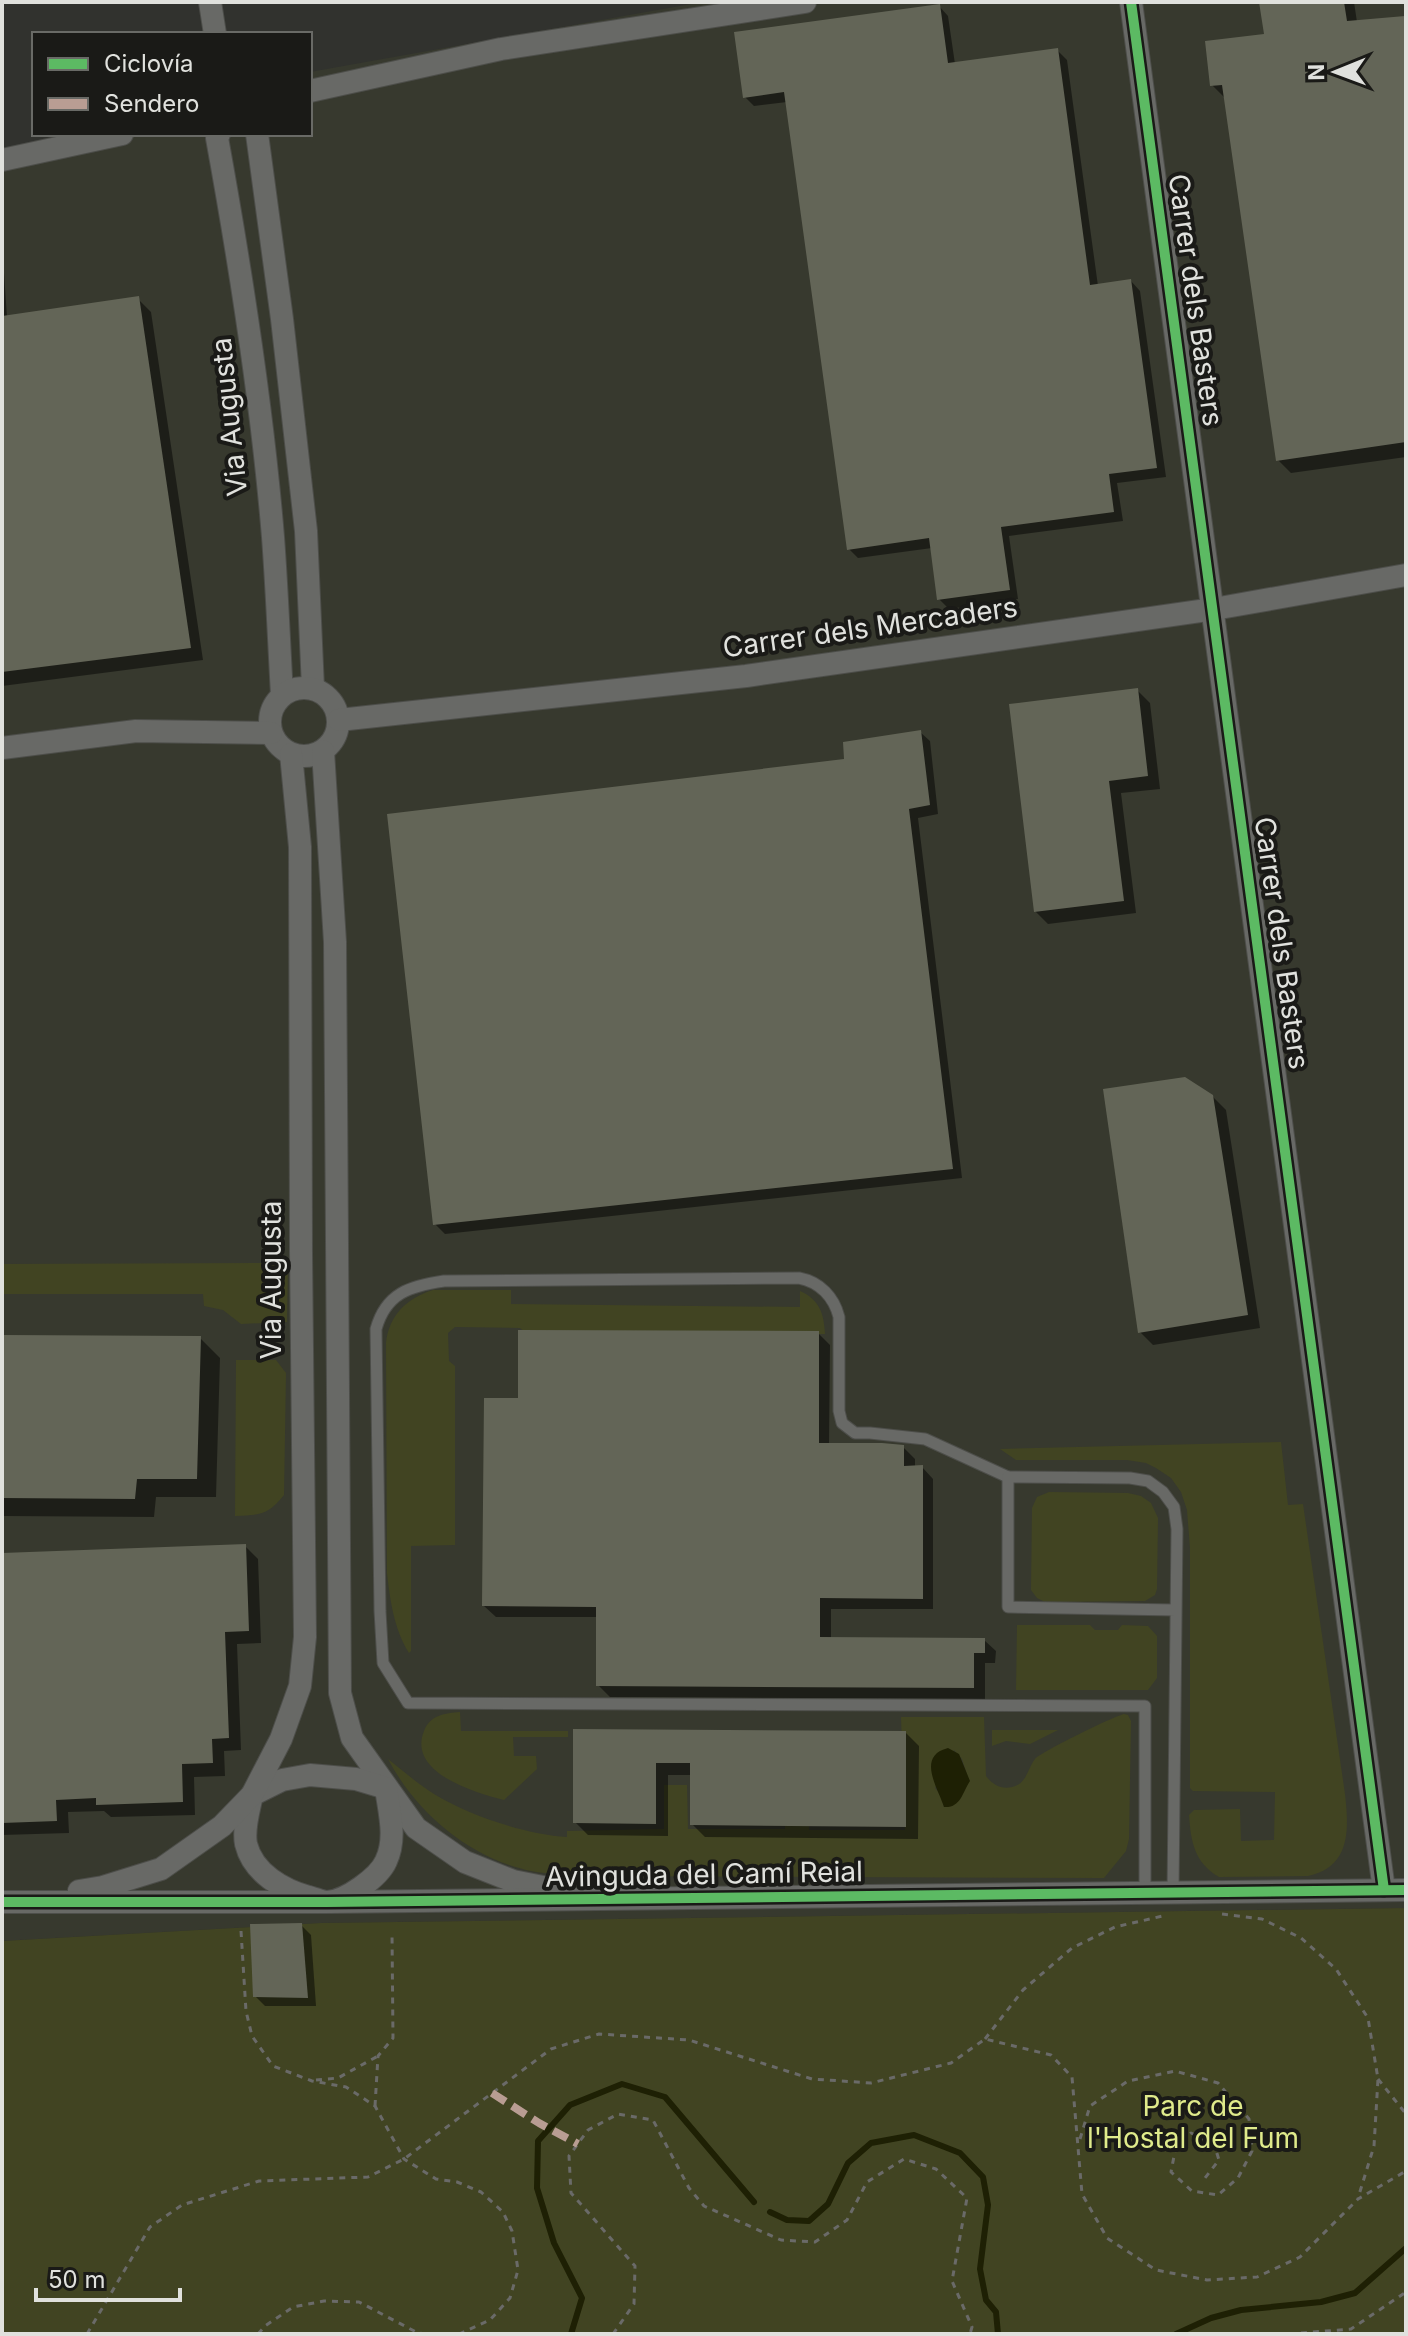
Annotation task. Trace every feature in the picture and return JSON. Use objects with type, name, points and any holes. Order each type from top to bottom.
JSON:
[{"type":"street","points":[[210,2],[215,32]]},
{"type":"street","points":[[312,91],[501,49],[805,2]]},
{"type":"street","name":"Carrer dels Basters","points":[[1131,2],[1395,1890]]},
{"type":"street","points":[[2,160],[113,136]]},
{"type":"street","name":"Via Augusta","points":[[218,136],[249,323],[260,416],[273,537],[282,695]]},
{"type":"street","points":[[257,136],[306,531],[313,688]]},
{"type":"street","name":"Carrer dels Mercaders","points":[[339,720],[746,676],[1214,609],[1406,575]]},
{"type":"street","points":[[300,687],[313,688],[332,701],[339,720],[337,733],[323,751],[302,757],[291,754],[276,742],[271,733],[270,719],[275,703],[282,695],[300,687]]},
{"type":"street","points":[[2,748],[136,731],[271,733]]},
{"type":"street","points":[[323,751],[335,942],[340,1693],[352,1738],[416,1828],[465,1862],[513,1881],[599,1899]]},
{"type":"street","name":"Via Augusta","points":[[291,754],[300,847],[305,1637],[300,1686],[281,1739],[252,1795],[246,1843],[254,1862],[272,1881],[293,1893],[327,1902]]},
{"type":"street","name":"Via Augusta","points":[[4,1902],[103,1887],[161,1869],[222,1826],[252,1795],[282,1780],[310,1775],[356,1779],[386,1788]]},
{"type":"street","points":[[327,1902],[353,1893],[386,1862],[391,1826],[386,1788]]},
{"type":"street","name":"Avinguda del Camí Reial","points":[[4,1902],[327,1902],[1395,1890]]},
{"type":"lane","points":[[1145,1892],[1145,1706],[408,1703],[383,1663],[376,1329],[381,1312],[396,1296],[417,1285],[444,1281],[799,1278],[812,1281],[836,1306],[839,1317],[839,1411],[842,1423],[855,1433],[925,1439],[1008,1477],[1130,1478],[1148,1481],[1163,1492],[1174,1507],[1177,1529],[1173,1892]]},
{"type":"lane","points":[[1008,1477],[1008,1607],[1176,1610]]},
{"type":"path","points":[[1211,1914],[1262,1919],[1301,1938],[1336,1969],[1368,2018],[1378,2079],[1374,2146],[1358,2199]]},
{"type":"path","points":[[87,2334],[150,2227],[182,2205],[259,2181],[368,2177],[404,2159],[551,2049],[599,2034],[689,2040],[812,2079],[871,2083],[951,2063],[985,2039],[1023,1990],[1072,1948],[1115,1927],[1167,1915]]},
{"type":"path","points":[[241,1931],[246,2011],[252,2036],[273,2066],[312,2081],[346,2087],[375,2106],[404,2159],[436,2179],[457,2182],[481,2192],[503,2212],[512,2231],[518,2270],[510,2298],[490,2320],[459,2334]]},
{"type":"path","points":[[312,2081],[338,2078],[378,2056],[393,2038],[392,1933]]},
{"type":"path","points":[[985,2039],[1051,2055],[1072,2077],[1082,2194],[1107,2238],[1156,2270],[1207,2280],[1257,2277],[1300,2257],[1358,2199],[1406,2171]]},
{"type":"path","points":[[375,2106],[378,2056]]},
{"type":"path","points":[[1079,2142],[1090,2106],[1128,2081],[1175,2071],[1204,2079],[1218,2083],[1249,2119],[1252,2151],[1238,2178],[1218,2195],[1192,2191],[1171,2172],[1175,2151],[1191,2133],[1214,2144],[1219,2160],[1205,2178]]},
{"type":"path","points":[[1378,2079],[1406,2114]]},
{"type":"path","points":[[613,2334],[634,2304],[635,2266],[571,2193],[569,2156],[588,2130],[618,2114],[653,2120],[689,2188],[704,2206],[781,2240],[815,2242],[847,2220],[867,2182],[904,2159],[936,2169],[967,2198],[952,2281],[972,2327],[970,2334]]},
{"type":"path","points":[[1289,2334],[1351,2329],[1406,2292]]},
{"type":"path","points":[[258,2334],[293,2307],[324,2301],[359,2302],[418,2333],[427,2334]]},
{"type":"shaded area","points":[[702,2],[1406,2],[1406,1908],[321,1923],[2,1941],[2,152],[72,136],[312,136],[312,72]]},
{"type":"shaded area","points":[[948,1748],[959,1754],[970,1781],[958,1802],[944,1807],[931,1765],[938,1752]]},
{"type":"green space","points":[[288,1263],[287,1322],[241,1324],[223,1310],[204,1306],[203,1294],[2,1294],[2,1264]]},
{"type":"green space","points":[[433,1290],[511,1290],[511,1304],[800,1307],[800,1291],[820,1308],[825,1334],[528,1335],[520,1328],[455,1327],[448,1333],[449,1361],[455,1366],[455,1545],[411,1546],[409,1653],[396,1624],[387,1573],[386,1343],[391,1324],[401,1309]]},
{"type":"green space","points":[[236,1360],[276,1360],[286,1373],[284,1495],[263,1513],[235,1516]]},
{"type":"green space","points":[[1281,1442],[1288,1505],[1303,1504],[1345,1794],[1346,1833],[1340,1855],[1322,1871],[1308,1876],[1219,1877],[1204,1865],[1195,1850],[1189,1815],[1194,1810],[1240,1809],[1241,1841],[1274,1840],[1275,1792],[1193,1791],[1190,1788],[1190,1548],[1187,1510],[1181,1492],[1171,1478],[1146,1463],[1127,1460],[1016,1460],[1000,1449]]},
{"type":"green space","points":[[1049,1492],[1128,1493],[1141,1496],[1151,1503],[1158,1518],[1155,1595],[1145,1601],[1045,1602],[1037,1598],[1031,1590],[1032,1508],[1037,1497]]},
{"type":"green space","points":[[1017,1625],[1090,1625],[1095,1630],[1118,1630],[1122,1625],[1148,1626],[1157,1636],[1157,1678],[1148,1690],[1016,1690]]},
{"type":"green space","points":[[460,1712],[461,1731],[568,1731],[568,1737],[513,1737],[514,1756],[536,1756],[537,1769],[504,1800],[447,1779],[425,1759],[421,1746],[430,1721]]},
{"type":"green space","points":[[1124,1714],[1131,1721],[1129,1839],[1126,1851],[1104,1878],[575,1876],[537,1872],[487,1856],[448,1831],[414,1798],[388,1759],[428,1790],[464,1810],[516,1828],[551,1835],[567,1837],[567,1831],[664,1829],[664,1785],[687,1785],[688,1829],[785,1829],[784,1785],[808,1785],[809,1830],[905,1830],[901,1717],[984,1717],[986,1776],[997,1786],[1008,1788],[1021,1783],[1040,1755]],"holes":[[[954,1750],[962,1759],[969,1781],[961,1795],[944,1807],[935,1788]]]},
{"type":"green space","points":[[992,1730],[1058,1730],[1030,1744],[1006,1741],[992,1746]]},
{"type":"green space","name":"Parc de l'Hostal del Fum","points":[[1406,1908],[1406,2334],[2,2334],[2,1941],[321,1923]]},
{"type":"building","points":[[1259,2],[1344,2],[1347,21],[1405,16],[1406,442],[1276,461],[1222,85],[1210,86],[1205,41],[1264,34]]},
{"type":"building","points":[[940,4],[948,63],[1058,48],[1090,285],[1131,279],[1157,468],[1109,474],[1114,512],[1001,527],[1010,590],[937,600],[929,538],[847,550],[784,92],[743,98],[734,32]]},
{"type":"building","points":[[139,296],[191,648],[2,672],[2,316]]},
{"type":"building","points":[[1138,688],[1148,776],[1109,781],[1124,901],[1034,912],[1009,704]]},
{"type":"building","points":[[921,730],[930,805],[909,809],[953,1169],[433,1225],[387,814],[844,759],[843,742]]},
{"type":"building","points":[[1185,1077],[1213,1095],[1248,1315],[1138,1333],[1103,1089]]},
{"type":"building","points":[[518,1330],[819,1331],[819,1443],[904,1445],[904,1466],[923,1465],[923,1599],[820,1598],[820,1637],[985,1638],[985,1653],[974,1653],[974,1688],[596,1686],[596,1607],[482,1606],[484,1398],[518,1398]]},
{"type":"building","points":[[2,1335],[201,1336],[197,1479],[137,1479],[135,1499],[2,1498]]},
{"type":"building","points":[[246,1544],[249,1631],[225,1632],[229,1738],[212,1739],[213,1763],[182,1764],[183,1802],[96,1805],[96,1798],[56,1800],[57,1821],[2,1823],[2,1553]]},
{"type":"building","points":[[573,1729],[906,1731],[906,1827],[690,1825],[690,1763],[656,1763],[656,1824],[573,1823]]},
{"type":"building","points":[[302,1923],[308,1998],[253,1997],[250,1924]]},
{"type":"waterway","points":[[571,2334],[582,2298],[554,2243],[537,2188],[538,2141],[570,2105],[622,2084],[665,2097],[754,2202]]},
{"type":"waterway","points":[[770,2212],[787,2220],[809,2221],[828,2204],[848,2163],[871,2143],[914,2135],[960,2153],[983,2177],[988,2205],[980,2269],[986,2300],[996,2312],[998,2334]]},
{"type":"waterway","points":[[1176,2334],[1211,2318],[1241,2310],[1321,2302],[1355,2293],[1406,2248]]},
{"type":"marked path","points":[[492,2093],[578,2144]]},
{"type":"cycle path","points":[[1131,2],[1384,1890]]},
{"type":"cycle path","points":[[2,1902],[327,1902],[1406,1890]]}]
